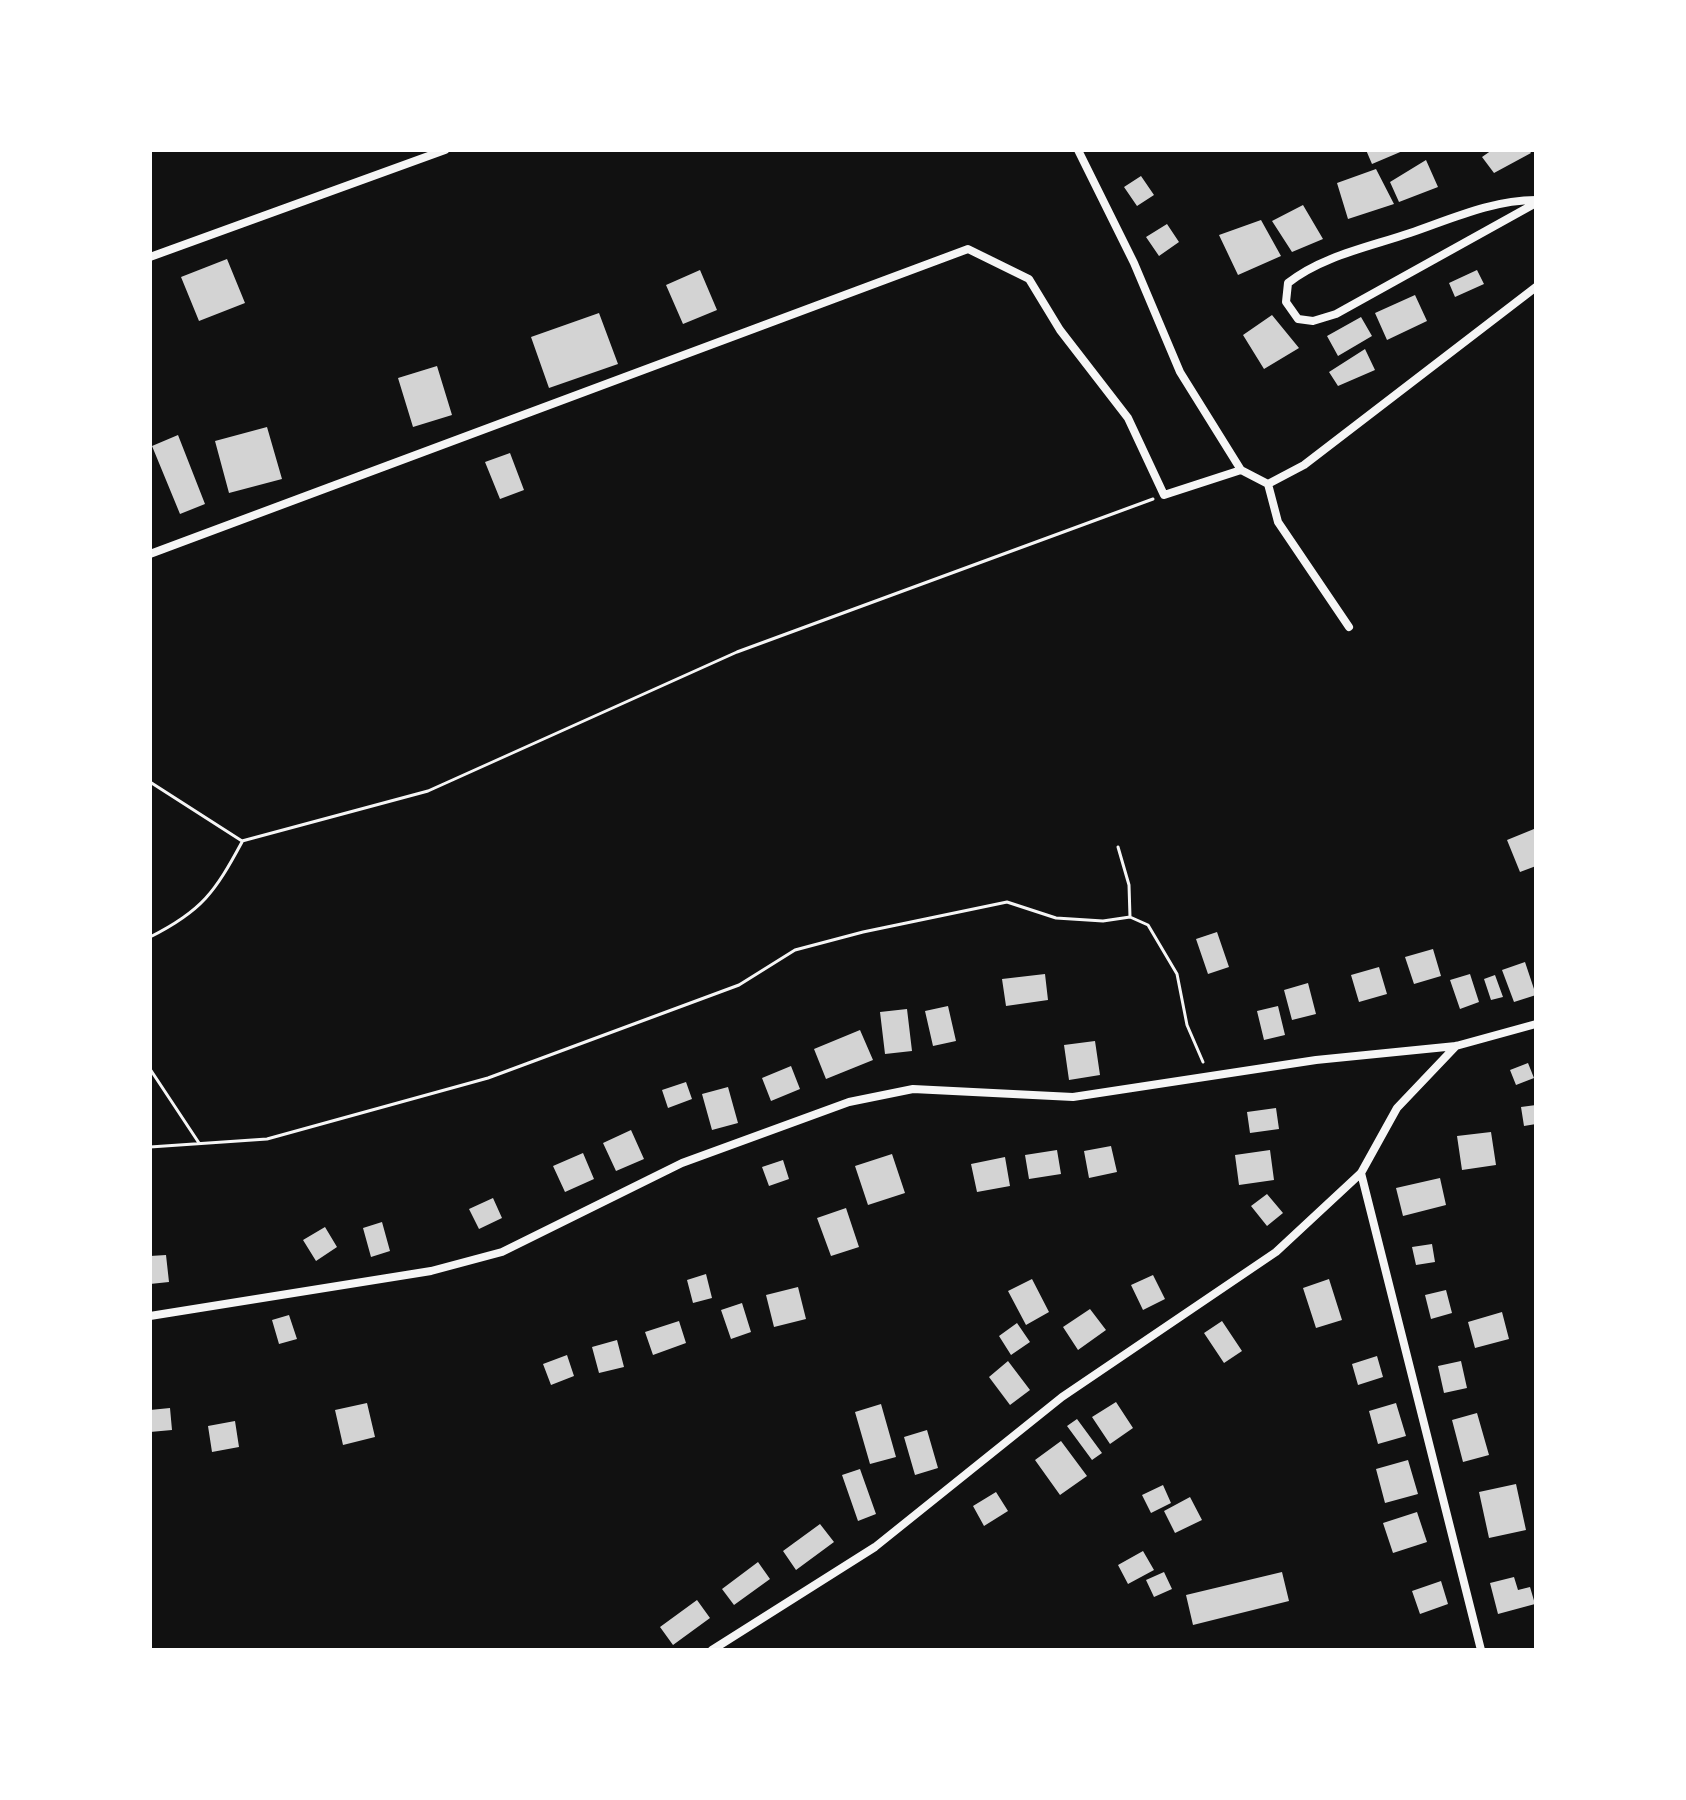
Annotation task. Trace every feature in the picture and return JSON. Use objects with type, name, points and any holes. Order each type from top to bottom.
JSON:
[{"type":"street","points":[[150,257],[445,150]]},
{"type":"street","points":[[1078,150],[1134,263],[1180,372],[1241,470],[1268,484],[1278,522],[1349,627]]},
{"type":"street","points":[[1514,200],[1536,202],[1336,314],[1313,321],[1298,319],[1286,302],[1288,283],[1301,273],[1346,254],[1471,211],[1514,200]]},
{"type":"street","points":[[150,554],[968,249],[1029,279],[1060,330],[1128,418],[1164,495],[1241,470]]},
{"type":"street","points":[[1268,484],[1304,465],[1536,287]]},
{"type":"street","points":[[150,1316],[431,1271],[502,1252],[682,1163],[849,1102],[913,1089],[1073,1097],[1316,1060],[1456,1046],[1536,1024]]},
{"type":"street","points":[[712,1650],[875,1547],[1062,1397],[1276,1252],[1361,1173],[1397,1108],[1456,1046]]},
{"type":"street","points":[[1361,1173],[1481,1650]]},
{"type":"path","points":[[150,937],[201,906],[221,881],[242,841],[428,791],[737,652],[1164,495]]},
{"type":"path","points":[[150,782],[242,841]]},
{"type":"path","points":[[1118,847],[1129,885],[1130,917]]},
{"type":"path","points":[[150,1147],[267,1139],[488,1078],[739,985],[795,950],[863,932],[1007,902],[1056,918],[1103,921],[1130,917],[1148,925],[1177,974],[1187,1025],[1209,1076]]},
{"type":"path","points":[[150,1069],[199,1143]]},
{"type":"building","points":[[1366,150],[1405,150],[1372,164]]},
{"type":"building","points":[[1492,150],[1529,150],[1531,153],[1494,173],[1482,157]]},
{"type":"building","points":[[1426,160],[1438,187],[1399,202],[1390,182]]},
{"type":"building","points":[[1376,169],[1394,204],[1348,219],[1337,183]]},
{"type":"building","points":[[1141,176],[1154,195],[1137,206],[1124,187]]},
{"type":"building","points":[[1303,205],[1323,239],[1292,252],[1272,221]]},
{"type":"building","points":[[1261,220],[1281,256],[1238,275],[1219,235]]},
{"type":"building","points":[[1167,224],[1179,242],[1159,256],[1146,237]]},
{"type":"building","points":[[227,259],[245,303],[199,321],[181,277]]},
{"type":"building","points":[[700,270],[717,310],[683,324],[666,285]]},
{"type":"building","points":[[1477,270],[1484,284],[1455,297],[1449,283]]},
{"type":"building","points":[[1415,295],[1427,321],[1387,340],[1375,313]]},
{"type":"building","points":[[599,313],[618,364],[549,388],[531,337]]},
{"type":"building","points":[[1272,315],[1299,348],[1264,369],[1243,335]]},
{"type":"building","points":[[1361,317],[1372,336],[1338,356],[1327,336]]},
{"type":"building","points":[[1365,349],[1375,370],[1338,386],[1329,372]]},
{"type":"building","points":[[437,366],[452,415],[413,427],[398,378]]},
{"type":"building","points":[[267,427],[282,479],[229,493],[215,441]]},
{"type":"building","points":[[178,435],[205,504],[180,514],[152,446]]},
{"type":"building","points":[[510,453],[524,490],[500,499],[485,462]]},
{"type":"building","points":[[1534,829],[1536,866],[1520,872],[1507,840]]},
{"type":"building","points":[[1217,932],[1229,967],[1208,974],[1196,939]]},
{"type":"building","points":[[1433,949],[1441,976],[1414,984],[1405,957]]},
{"type":"building","points":[[1525,962],[1536,995],[1514,1002],[1502,970]]},
{"type":"building","points":[[1379,967],[1387,994],[1359,1002],[1351,975]]},
{"type":"building","points":[[1045,974],[1048,1000],[1006,1006],[1002,979]]},
{"type":"building","points":[[1470,974],[1479,1002],[1460,1009],[1450,980]]},
{"type":"building","points":[[1495,975],[1503,997],[1491,1000],[1484,979]]},
{"type":"building","points":[[1308,983],[1316,1014],[1292,1020],[1284,990]]},
{"type":"building","points":[[948,1006],[956,1041],[933,1046],[925,1011]]},
{"type":"building","points":[[1278,1006],[1285,1035],[1264,1040],[1257,1011]]},
{"type":"building","points":[[907,1009],[912,1051],[885,1054],[880,1012]]},
{"type":"building","points":[[860,1030],[873,1060],[826,1079],[814,1049]]},
{"type":"building","points":[[1095,1041],[1100,1075],[1069,1080],[1064,1045]]},
{"type":"building","points":[[1528,1063],[1534,1078],[1516,1085],[1510,1070]]},
{"type":"building","points":[[791,1066],[800,1089],[771,1101],[762,1078]]},
{"type":"building","points":[[686,1082],[692,1099],[668,1108],[662,1090]]},
{"type":"building","points":[[728,1087],[738,1123],[712,1130],[702,1094]]},
{"type":"building","points":[[1536,1105],[1536,1124],[1524,1126],[1521,1107]]},
{"type":"building","points":[[1276,1108],[1279,1129],[1250,1133],[1247,1112]]},
{"type":"building","points":[[631,1130],[644,1159],[616,1171],[603,1143]]},
{"type":"building","points":[[1491,1132],[1496,1165],[1462,1170],[1457,1136]]},
{"type":"building","points":[[1111,1146],[1117,1172],[1089,1178],[1084,1151]]},
{"type":"building","points":[[1057,1150],[1061,1174],[1029,1179],[1025,1155]]},
{"type":"building","points":[[1270,1150],[1274,1180],[1239,1185],[1235,1155]]},
{"type":"building","points":[[583,1153],[594,1179],[565,1192],[553,1166]]},
{"type":"building","points":[[892,1154],[905,1193],[868,1205],[855,1166]]},
{"type":"building","points":[[1005,1157],[1010,1186],[977,1192],[971,1164]]},
{"type":"building","points":[[783,1160],[789,1179],[769,1186],[762,1167]]},
{"type":"building","points":[[1440,1178],[1446,1205],[1403,1216],[1396,1188]]},
{"type":"building","points":[[1267,1194],[1283,1213],[1267,1226],[1251,1206]]},
{"type":"building","points":[[493,1198],[502,1218],[479,1229],[469,1209]]},
{"type":"building","points":[[846,1208],[859,1247],[831,1256],[817,1218]]},
{"type":"building","points":[[382,1222],[390,1251],[371,1257],[363,1228]]},
{"type":"building","points":[[325,1227],[337,1247],[316,1261],[303,1240]]},
{"type":"building","points":[[1432,1244],[1435,1262],[1416,1265],[1412,1247]]},
{"type":"building","points":[[166,1255],[169,1282],[150,1284],[150,1256]]},
{"type":"building","points":[[706,1274],[712,1298],[693,1303],[687,1280]]},
{"type":"building","points":[[1153,1275],[1165,1299],[1143,1310],[1131,1285]]},
{"type":"building","points":[[1032,1279],[1049,1312],[1026,1325],[1008,1291]]},
{"type":"building","points":[[1329,1279],[1342,1320],[1316,1328],[1303,1288]]},
{"type":"building","points":[[798,1287],[806,1319],[774,1327],[766,1295]]},
{"type":"building","points":[[1446,1290],[1452,1313],[1431,1319],[1425,1295]]},
{"type":"building","points":[[742,1303],[751,1332],[731,1339],[721,1310]]},
{"type":"building","points":[[1090,1309],[1106,1330],[1078,1350],[1063,1327]]},
{"type":"building","points":[[1502,1312],[1509,1339],[1475,1348],[1468,1322]]},
{"type":"building","points":[[289,1315],[297,1339],[279,1344],[272,1320]]},
{"type":"building","points":[[679,1321],[686,1343],[653,1355],[645,1332]]},
{"type":"building","points":[[1222,1321],[1242,1351],[1224,1363],[1204,1333]]},
{"type":"building","points":[[1017,1323],[1030,1342],[1011,1355],[999,1336]]},
{"type":"building","points":[[617,1340],[624,1367],[599,1373],[592,1347]]},
{"type":"building","points":[[567,1355],[574,1376],[551,1385],[543,1364]]},
{"type":"building","points":[[1377,1356],[1383,1377],[1358,1385],[1352,1364]]},
{"type":"building","points":[[1008,1361],[1030,1390],[1010,1405],[989,1377]]},
{"type":"building","points":[[1461,1361],[1467,1388],[1444,1393],[1438,1366]]},
{"type":"building","points":[[1116,1402],[1133,1428],[1110,1444],[1092,1417]]},
{"type":"building","points":[[367,1403],[375,1437],[343,1445],[335,1410]]},
{"type":"building","points":[[1396,1403],[1406,1436],[1378,1444],[1369,1411]]},
{"type":"building","points":[[881,1404],[896,1457],[870,1464],[855,1412]]},
{"type":"building","points":[[170,1408],[172,1430],[150,1432],[150,1410]]},
{"type":"building","points":[[1477,1413],[1489,1455],[1463,1462],[1452,1420]]},
{"type":"building","points":[[1077,1419],[1102,1453],[1092,1460],[1067,1426]]},
{"type":"building","points":[[235,1421],[239,1447],[212,1452],[208,1426]]},
{"type":"building","points":[[927,1430],[938,1468],[915,1475],[904,1437]]},
{"type":"building","points":[[1061,1441],[1087,1476],[1060,1495],[1035,1460]]},
{"type":"building","points":[[1408,1460],[1418,1494],[1385,1503],[1376,1469]]},
{"type":"building","points":[[860,1469],[876,1514],[858,1521],[842,1475]]},
{"type":"building","points":[[1516,1484],[1526,1530],[1489,1538],[1479,1492]]},
{"type":"building","points":[[1163,1485],[1171,1503],[1151,1513],[1142,1495]]},
{"type":"building","points":[[996,1492],[1008,1511],[984,1526],[973,1506]]},
{"type":"building","points":[[1190,1497],[1202,1520],[1175,1533],[1164,1511]]},
{"type":"building","points":[[1417,1512],[1427,1542],[1393,1553],[1383,1523]]},
{"type":"building","points":[[820,1524],[834,1542],[796,1570],[783,1551]]},
{"type":"building","points":[[1143,1551],[1154,1570],[1128,1584],[1118,1565]]},
{"type":"building","points":[[758,1562],[770,1579],[734,1605],[722,1589]]},
{"type":"building","points":[[1164,1572],[1172,1589],[1154,1597],[1146,1580]]},
{"type":"building","points":[[1282,1572],[1289,1601],[1193,1625],[1186,1595]]},
{"type":"building","points":[[1514,1577],[1518,1590],[1530,1587],[1535,1604],[1498,1614],[1490,1583]]},
{"type":"building","points":[[1441,1581],[1448,1604],[1420,1614],[1412,1591]]},
{"type":"building","points":[[697,1600],[710,1618],[673,1645],[660,1627]]}]
